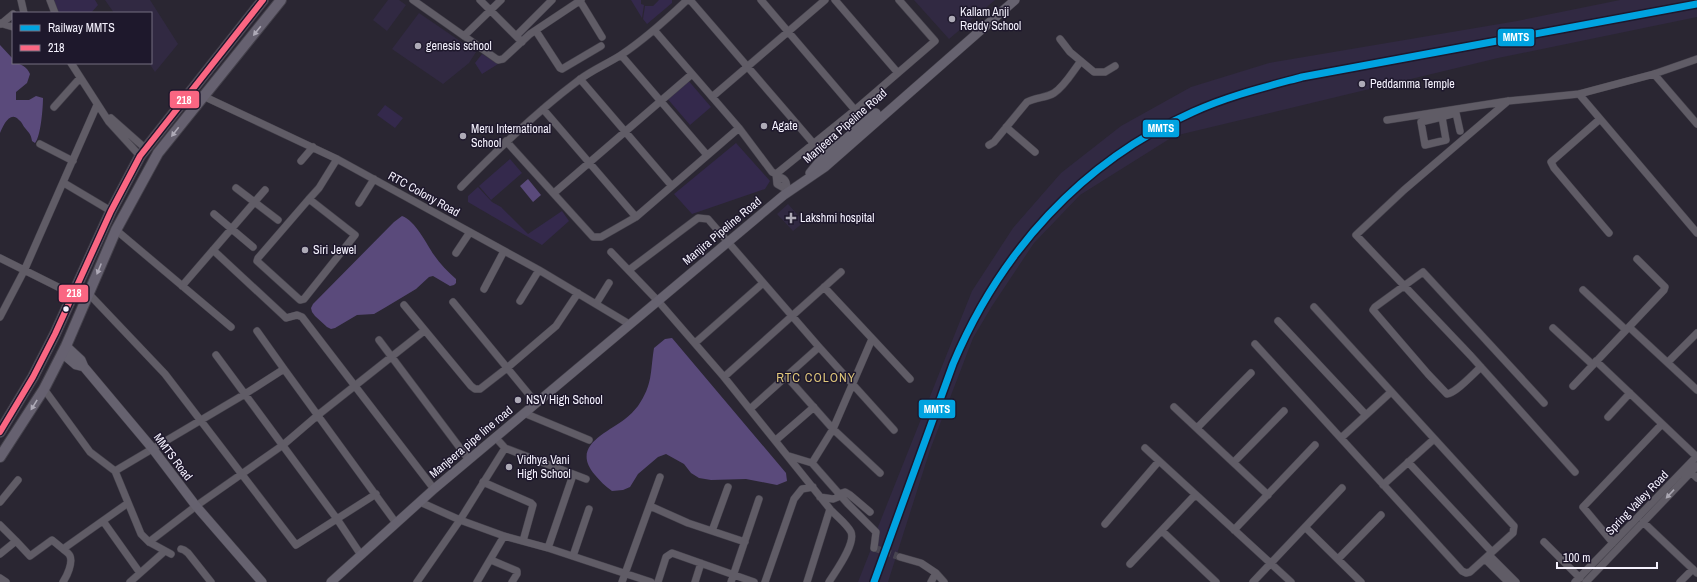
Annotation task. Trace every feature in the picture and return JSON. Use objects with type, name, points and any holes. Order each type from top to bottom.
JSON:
[{"type":"highway","points":[[2,424],[33,377],[56,334],[72,294],[98,238],[143,153],[263,0]]},
{"type":"highway","points":[[0,457],[44,389],[64,350],[116,230],[158,153],[281,0]]},
{"type":"highway","points":[[98,238],[110,243]]},
{"type":"highway","points":[[94,248],[106,254]]},
{"type":"main road","name":"Manjeera Pipeline Road","points":[[802,181],[820,162],[1007,0]]},
{"type":"main road","name":"Manjeera Pipeline Road","points":[[802,181],[825,167],[1015,0]]},
{"type":"main road","name":"Manjira Pipeline Road","points":[[629,324],[788,190],[802,181]]},
{"type":"main road","name":"Manjeera pipe line road","points":[[331,582],[434,489],[629,324]]},
{"type":"main road","name":"MMTS Road","points":[[64,350],[81,360],[84,367],[152,448],[196,506],[262,582]]},
{"type":"street","points":[[50,0],[54,12]]},
{"type":"street","points":[[413,0],[498,60],[503,59],[536,31],[580,0],[602,37]]},
{"type":"street","points":[[480,0],[522,42]]},
{"type":"street","points":[[464,36],[501,0]]},
{"type":"street","points":[[461,187],[506,142],[543,109],[580,79],[621,55],[655,31],[686,0]]},
{"type":"street","points":[[690,0],[814,144]]},
{"type":"street","points":[[761,0],[855,110]]},
{"type":"street","points":[[712,97],[825,0]]},
{"type":"street","points":[[835,0],[898,73]]},
{"type":"street","points":[[788,190],[781,188],[777,184],[777,176],[935,41],[900,0]]},
{"type":"street","points":[[516,36],[549,1]]},
{"type":"street","points":[[1,23],[12,15]]},
{"type":"street","points":[[1,23],[12,28]]},
{"type":"street","points":[[536,31],[562,69],[601,46]]},
{"type":"street","points":[[655,31],[739,128],[772,172],[777,176]]},
{"type":"street","points":[[1060,39],[1081,62],[1094,72],[1105,72],[1114,66]]},
{"type":"street","points":[[621,55],[707,155]]},
{"type":"street","points":[[1393,121],[1427,117],[1508,101],[1579,94],[1654,74],[1697,59]]},
{"type":"street","points":[[989,145],[1027,102],[1055,93],[1081,62]]},
{"type":"street","points":[[72,64],[109,122],[143,153]]},
{"type":"street","points":[[554,193],[692,74]]},
{"type":"street","points":[[1654,74],[1697,124]]},
{"type":"street","points":[[54,107],[80,78]]},
{"type":"street","points":[[580,79],[672,185]]},
{"type":"street","points":[[1579,94],[1697,233]]},
{"type":"street","name":"RTC Colony Road","points":[[203,96],[337,159],[538,270],[629,324]]},
{"type":"street","points":[[1508,101],[1404,190],[1356,235],[1481,367],[1575,472]]},
{"type":"street","points":[[0,317],[24,271],[98,105]]},
{"type":"street","points":[[543,109],[636,217]]},
{"type":"street","points":[[1456,111],[1460,131]]},
{"type":"street","points":[[1427,117],[1420,123],[1424,143],[1426,145],[1446,140],[1443,114]]},
{"type":"street","points":[[1600,119],[1551,162],[1554,168],[1609,233]]},
{"type":"street","points":[[1006,127],[1035,152]]},
{"type":"street","points":[[506,142],[596,238],[636,217],[739,128]]},
{"type":"street","points":[[40,144],[73,160]]},
{"type":"street","points":[[301,161],[313,147]]},
{"type":"street","points":[[309,199],[355,235],[304,299],[300,300],[257,261],[258,258],[309,199],[319,188],[337,159]]},
{"type":"street","points":[[359,203],[374,179]]},
{"type":"street","points":[[64,183],[111,211]]},
{"type":"street","points":[[236,188],[278,220]]},
{"type":"street","points":[[182,286],[265,190]]},
{"type":"street","points":[[214,214],[253,247]]},
{"type":"street","points":[[628,270],[698,218],[704,217],[708,219],[894,430]]},
{"type":"street","points":[[116,230],[231,327]]},
{"type":"street","points":[[456,253],[470,232]]},
{"type":"street","points":[[213,250],[286,318],[297,315],[302,317],[434,489]]},
{"type":"street","points":[[484,289],[504,251]]},
{"type":"street","points":[[611,252],[658,301],[695,343],[851,533],[852,540],[843,559],[828,582]]},
{"type":"street","points":[[0,258],[72,294]]},
{"type":"street","points":[[1573,386],[1662,292],[1665,287],[1637,259]]},
{"type":"street","points":[[520,302],[538,270]]},
{"type":"street","points":[[724,377],[841,272]]},
{"type":"street","points":[[1481,367],[1449,394],[1444,392],[1373,310],[1403,285],[1421,272],[1424,272],[1544,403]]},
{"type":"street","points":[[596,304],[609,283]]},
{"type":"street","points":[[695,343],[764,283]]},
{"type":"street","points":[[824,288],[910,379]]},
{"type":"street","points":[[1583,290],[1668,362],[1697,389]]},
{"type":"street","points":[[404,305],[424,331],[475,389],[480,388],[507,368],[556,326],[578,293]]},
{"type":"street","points":[[89,294],[165,374],[296,545],[376,494]]},
{"type":"street","points":[[453,302],[536,403]]},
{"type":"street","points":[[1255,344],[1462,571],[1468,573],[1513,533],[1514,526],[1314,307]]},
{"type":"street","points":[[1278,321],[1366,415]]},
{"type":"street","points":[[1553,328],[1630,392],[1697,456]]},
{"type":"street","points":[[257,331],[396,523]]},
{"type":"street","points":[[149,542],[196,506],[284,445],[318,415],[424,331]]},
{"type":"street","points":[[1668,362],[1697,333]]},
{"type":"street","points":[[812,463],[834,429],[852,383],[872,339]]},
{"type":"street","points":[[379,340],[469,460]]},
{"type":"street","points":[[750,409],[820,347]]},
{"type":"street","points":[[216,355],[284,445],[361,555]]},
{"type":"street","points":[[115,471],[245,394],[284,369]]},
{"type":"street","points":[[1198,428],[1250,373]]},
{"type":"street","points":[[787,377],[834,429],[880,473]]},
{"type":"street","points":[[44,389],[90,452],[115,471],[141,534],[149,542],[168,552],[130,582]]},
{"type":"street","points":[[1341,438],[1391,392]]},
{"type":"street","points":[[1608,417],[1630,392]]},
{"type":"street","points":[[776,440],[814,407]]},
{"type":"street","points":[[1174,407],[1268,495]]},
{"type":"street","points":[[1234,462],[1284,411]]},
{"type":"street","points":[[524,413],[589,440]]},
{"type":"street","points":[[1613,543],[1583,508],[1662,424]]},
{"type":"street","points":[[496,438],[505,448],[586,479]]},
{"type":"street","points":[[1383,485],[1434,439]]},
{"type":"street","points":[[1234,530],[1314,445]]},
{"type":"street","points":[[417,582],[460,520],[505,448]]},
{"type":"street","points":[[1145,448],[1291,582]]},
{"type":"street","points":[[789,456],[812,463],[839,494],[876,532],[874,548]]},
{"type":"street","name":"Spring Valley Road","points":[[1580,581],[1644,522],[1688,470],[1697,456]]},
{"type":"street","points":[[1105,524],[1159,461]]},
{"type":"street","points":[[1408,462],[1488,556],[1504,580]]},
{"type":"street","name":"Spring Valley Road","points":[[1580,581],[1613,543],[1688,470],[1697,466]]},
{"type":"street","points":[[1688,470],[1697,478]]},
{"type":"street","points":[[548,548],[573,475]]},
{"type":"street","points":[[622,582],[660,477]]},
{"type":"street","points":[[0,502],[18,480]]},
{"type":"street","points":[[483,482],[533,505],[523,541]]},
{"type":"street","points":[[712,531],[728,487]]},
{"type":"street","points":[[765,582],[794,499],[802,489],[813,487]]},
{"type":"street","points":[[1253,582],[1342,488]]},
{"type":"street","points":[[820,497],[833,498],[838,497],[839,494],[845,492],[850,494],[870,512]]},
{"type":"street","points":[[1130,564],[1195,495]]},
{"type":"street","points":[[732,578],[759,499]]},
{"type":"street","points":[[420,502],[460,520],[504,536],[548,548],[651,582]]},
{"type":"street","points":[[63,549],[128,503]]},
{"type":"street","points":[[650,506],[688,523],[745,542]]},
{"type":"street","points":[[573,556],[589,509]]},
{"type":"street","points":[[807,582],[830,509]]},
{"type":"street","points":[[1338,559],[1381,515]]},
{"type":"street","points":[[103,521],[140,573]]},
{"type":"street","points":[[1644,522],[1695,571],[1680,582]]},
{"type":"street","points":[[0,526],[30,556],[52,540],[70,555],[71,560],[68,572],[63,582]]},
{"type":"street","points":[[1304,527],[1361,582]]},
{"type":"street","points":[[1162,531],[1216,582]]},
{"type":"street","points":[[477,582],[504,536]]},
{"type":"street","points":[[0,554],[16,541]]},
{"type":"street","points":[[1544,542],[1580,581]]},
{"type":"street","points":[[181,550],[188,553],[211,582]]},
{"type":"street","points":[[658,582],[666,557],[672,553],[732,578],[754,582]]},
{"type":"street","points":[[1488,556],[1516,582]]},
{"type":"street","points":[[900,558],[921,563],[936,573],[944,582]]},
{"type":"street","points":[[491,560],[518,571],[512,582]]},
{"type":"street","points":[[695,582],[701,564]]},
{"type":"street","points":[[931,582],[936,573]]},
{"type":"street","points":[[0,578],[6,582]]},
{"type":"shaded area","points":[[54,0],[95,0],[98,5],[92,12],[56,12]]},
{"type":"shaded area","points":[[105,0],[150,0],[178,44],[155,72],[150,64],[152,64],[152,12],[113,12]]},
{"type":"shaded area","points":[[388,0],[399,0],[406,5],[387,31],[373,20]]},
{"type":"shaded area","points":[[631,0],[641,0],[641,4],[644,5],[642,18]]},
{"type":"shaded area","points":[[659,0],[672,0],[672,3],[647,24],[643,19],[645,6],[653,6]]},
{"type":"shaded area","name":"Kallam Anji Reddy School","points":[[914,0],[995,0],[949,39]]},
{"type":"shaded area","points":[[1620,0],[1697,0],[1697,17],[1498,58],[1174,136],[1080,195],[1034,243],[992,306],[973,338],[930,450],[888,582],[858,582],[875,539],[876,532],[972,291],[1013,228],[1061,173],[1121,126],[1191,87],[1269,63],[1517,21]]},
{"type":"shaded area","points":[[419,13],[476,52],[469,63],[443,84],[392,49]]},
{"type":"shaded area","points":[[0,45],[12,58],[12,64],[19,64],[23,66],[30,74],[27,83],[16,92],[16,100],[29,100],[36,96],[43,98],[39,134],[35,143],[32,141],[30,134],[16,117],[7,120],[0,133]]},
{"type":"shaded area","points":[[482,54],[498,64],[482,74],[475,63]]},
{"type":"shaded area","points":[[687,79],[711,107],[690,125],[666,97]]},
{"type":"shaded area","points":[[385,105],[403,118],[395,128],[377,115]]},
{"type":"shaded area","points":[[736,143],[770,181],[765,189],[692,214],[674,194]]},
{"type":"shaded area","points":[[510,159],[522,173],[491,200],[479,186]]},
{"type":"shaded area","points":[[528,179],[541,195],[533,202],[520,186]]},
{"type":"shaded area","points":[[478,187],[492,202],[501,207],[528,234],[562,211],[569,221],[542,245],[468,202],[468,196]]},
{"type":"shaded area","name":"Lakshmi hospital","points":[[788,204],[804,222],[793,231],[777,214]]},
{"type":"shaded area","points":[[402,216],[412,222],[439,262],[456,279],[456,283],[450,286],[433,276],[429,277],[416,289],[374,314],[357,315],[335,328],[331,329],[327,327],[312,312],[311,308],[313,304],[394,222]]},
{"type":"shaded area","points":[[672,338],[786,473],[787,481],[777,485],[746,479],[711,480],[699,478],[691,473],[684,464],[666,454],[658,457],[638,474],[630,487],[623,490],[612,491],[595,475],[588,465],[587,456],[589,448],[601,435],[625,419],[638,406],[649,385],[654,348],[665,339]]},
{"type":"tunnel","points":[[874,548],[900,557]]},
{"type":"rail line","name":"MMTS","points":[[874,582],[953,364],[972,323],[995,284],[1020,248],[1049,215],[1080,184],[1115,157],[1152,133],[1206,106],[1247,92],[1302,77],[1697,4]]},
{"type":"transit line","name":"218","points":[[0,432],[33,377],[55,334],[111,211],[140,156],[263,0]]},
{"type":"place","name":"Kallam Anji Reddy School","points":[[952,19]]},
{"type":"place","name":"genesis school","points":[[418,46]]},
{"type":"place","name":"Peddamma Temple","points":[[1362,84]]},
{"type":"place","name":"Agate","points":[[764,126]]},
{"type":"place","name":"Meru International School","points":[[463,136]]},
{"type":"place","name":"Lakshmi hospital","points":[[791,218]]},
{"type":"place","name":"Siri Jewel","points":[[305,250]]},
{"type":"place","name":"NSV High School","points":[[518,400]]},
{"type":"place","name":"Vidhya Vani High School","points":[[509,467]]},
{"type":"district","name":"RTC COLONY","points":[[816,377]]}]
